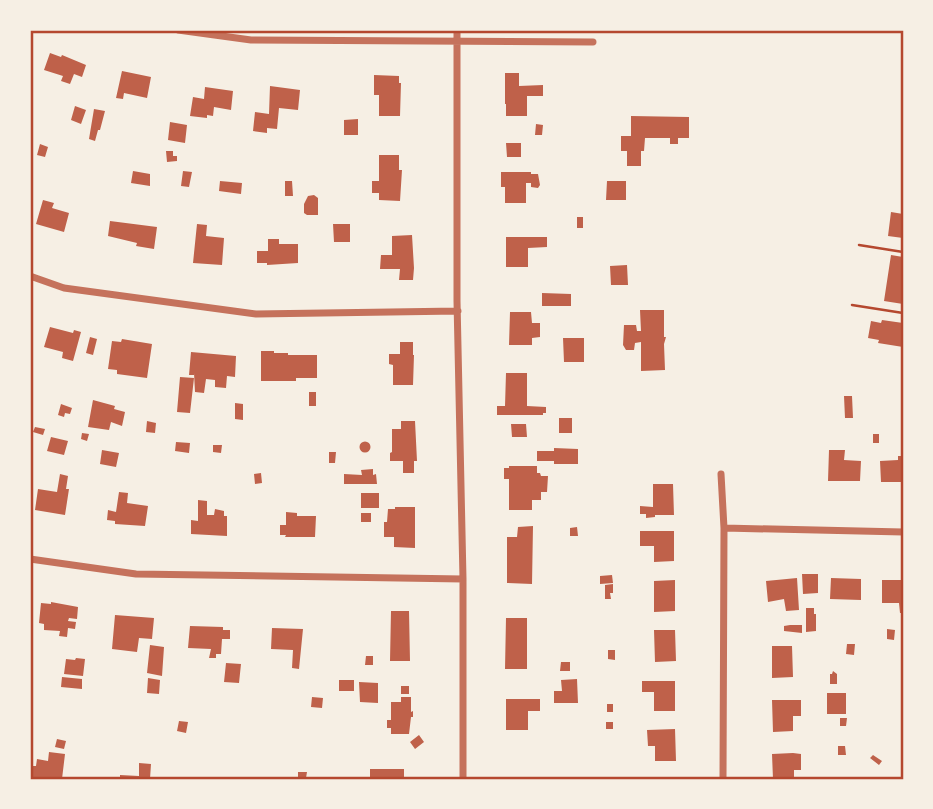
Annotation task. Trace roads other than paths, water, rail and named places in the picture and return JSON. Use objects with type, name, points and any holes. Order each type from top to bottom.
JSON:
[{"type":"street","points":[[178,30],[251,40],[593,43]]},
{"type":"street","points":[[457,30],[457,311],[463,579],[463,779]]},
{"type":"street","points":[[30,276],[64,288],[256,314],[457,311]]},
{"type":"street","points":[[721,474],[724,528],[723,779]]},
{"type":"street","points":[[724,528],[903,532]]},
{"type":"street","points":[[30,559],[136,574],[463,579]]}]
